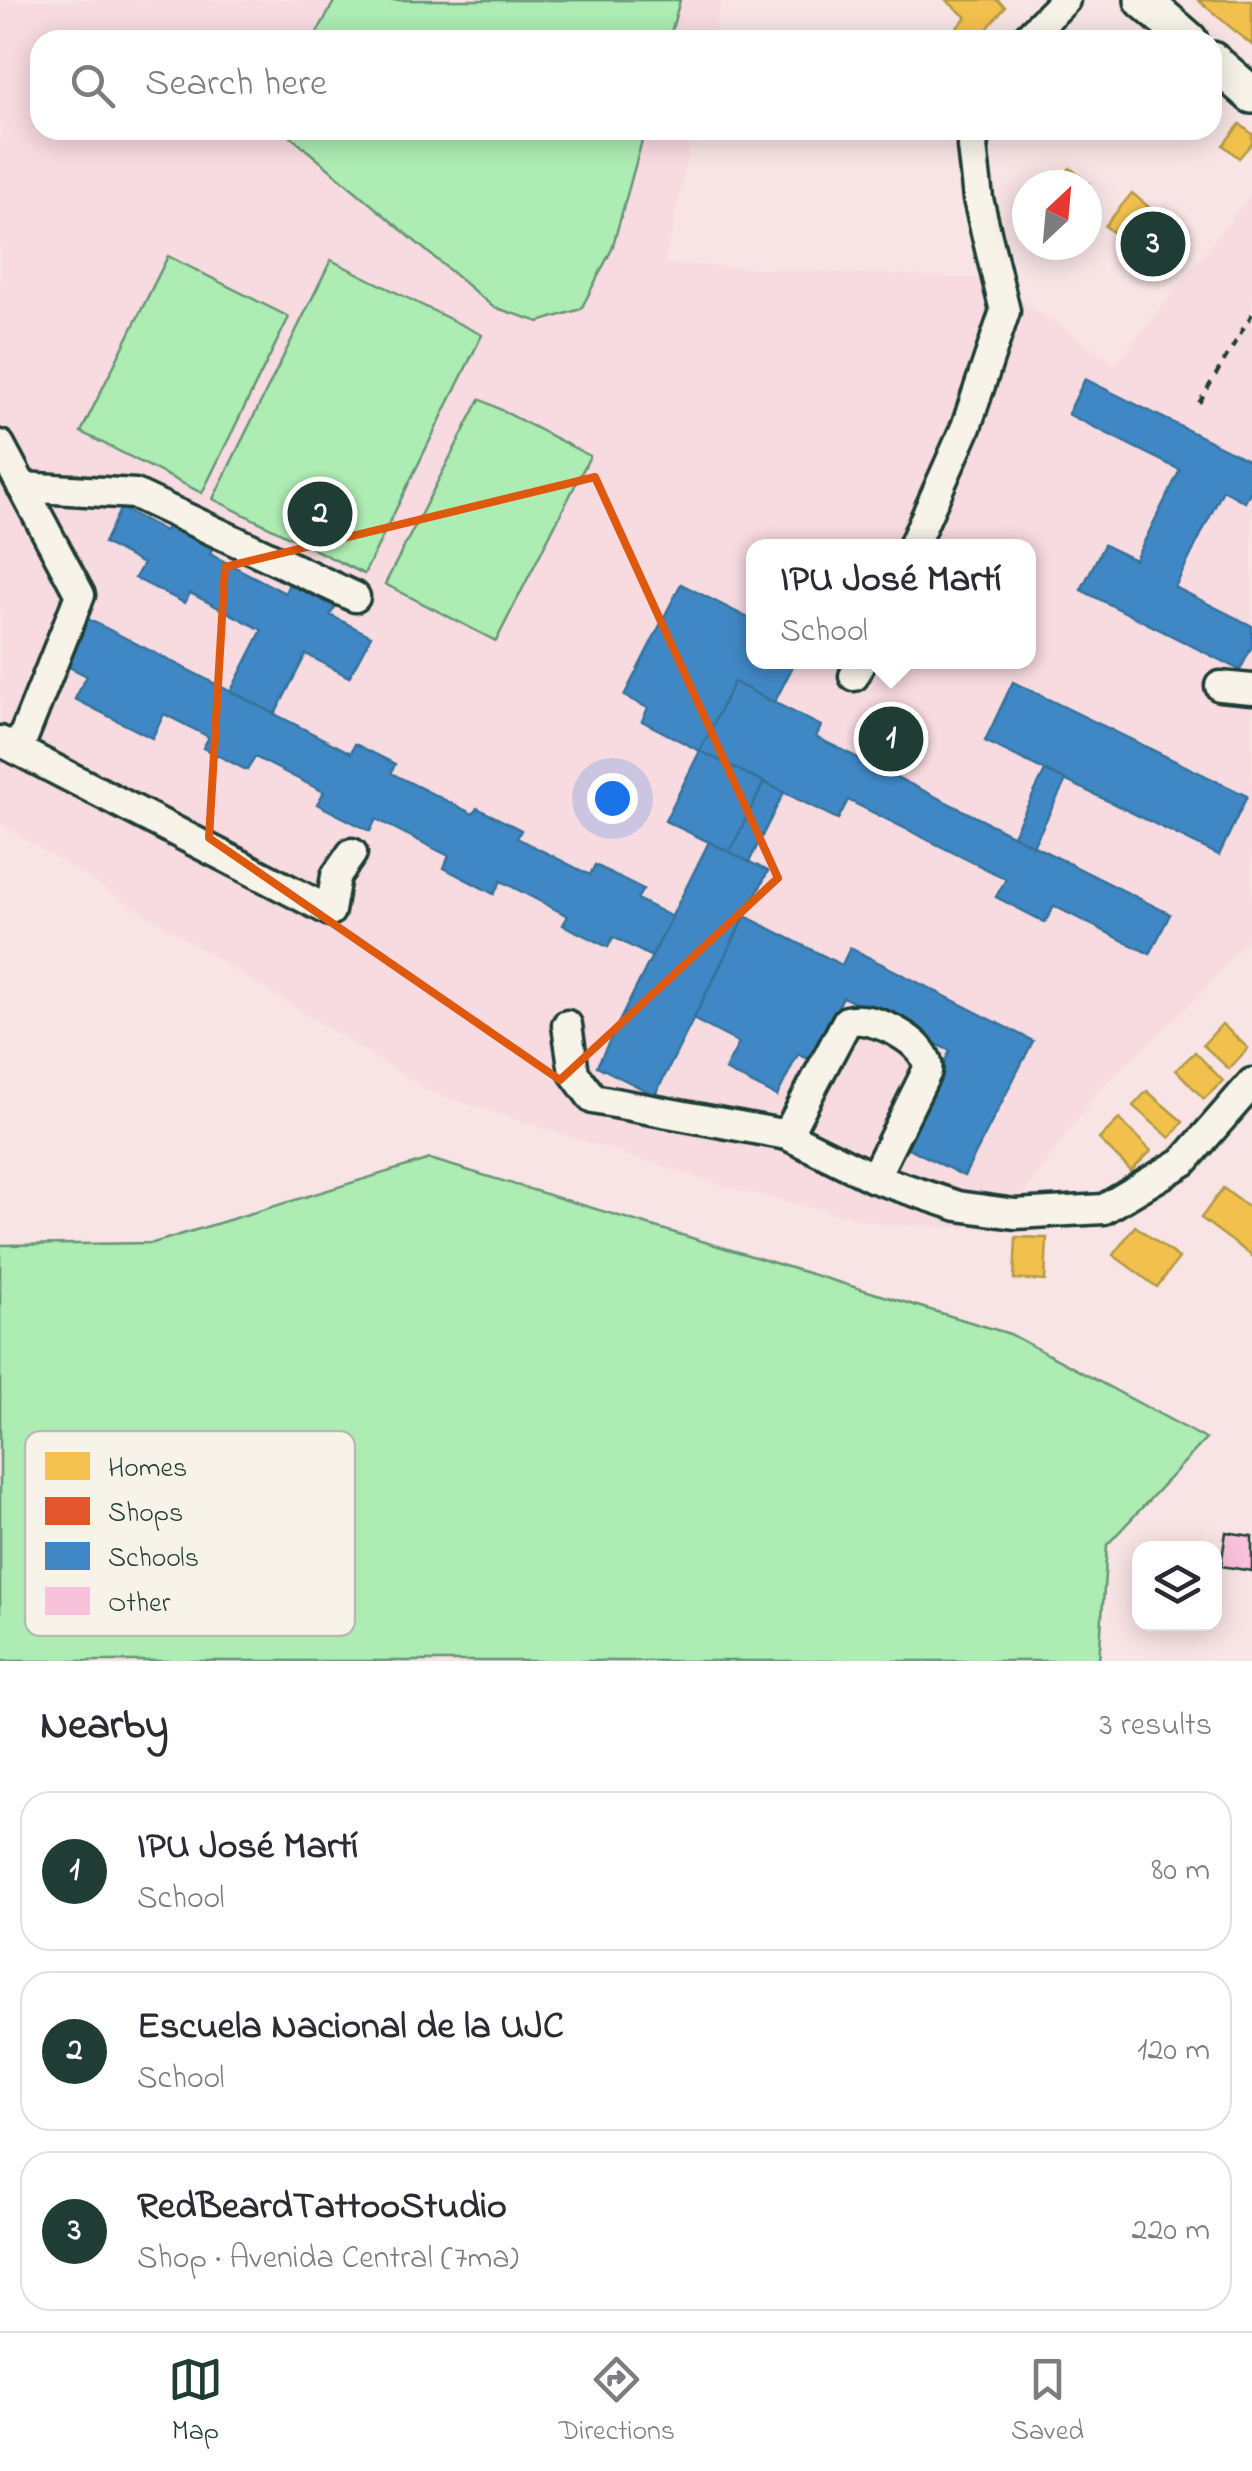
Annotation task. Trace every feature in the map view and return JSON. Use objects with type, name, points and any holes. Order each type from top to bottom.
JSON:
[{"type":"main road","points":[[1143,0],[1178,30]]},
{"type":"main road","points":[[1222,69],[1252,95]]},
{"type":"street","points":[[1035,30],[1065,0]]},
{"type":"street","points":[[916,539],[966,428],[1004,311],[978,199],[974,140]]},
{"type":"street","points":[[0,445],[80,595],[9,745],[330,910],[336,876],[352,853]]},
{"type":"street","points":[[22,487],[135,494],[355,597]]},
{"type":"street","points":[[1220,686],[1252,689]]},
{"type":"street","points":[[787,1134],[846,1021],[867,1019],[914,1043],[926,1052],[929,1062],[874,1178]]},
{"type":"street","points":[[568,1025],[574,1074],[593,1099],[787,1134],[874,1178],[958,1206],[1016,1214],[1104,1209],[1184,1162],[1252,1083]]},
{"type":"path","points":[[1200,403],[1252,314]]},
{"type":"highlighted area","points":[[595,477],[778,878],[560,1080],[209,838],[225,567]]},
{"type":"shaded area","points":[[0,0],[721,0],[715,30],[30,30],[30,140],[691,140],[665,264],[989,279],[1116,364],[1252,193],[1252,933],[1197,998],[1098,1090],[999,1229],[886,1225],[734,1189],[431,1092],[0,823]]},
{"type":"green space","points":[[335,0],[680,0],[672,30],[318,30]]},
{"type":"green space","points":[[295,140],[642,140],[612,249],[581,309],[539,322],[493,307]]},
{"type":"green space","points":[[168,256],[289,317],[202,493],[81,432]]},
{"type":"green space","points":[[331,260],[482,335],[364,574],[213,499]]},
{"type":"green space","points":[[480,399],[590,456],[496,641],[385,584]]},
{"type":"green space","points":[[430,1159],[1010,1334],[1206,1439],[1107,1545],[1099,1661],[0,1661],[0,1245],[153,1243]]},
{"type":"building: Homes","points":[[946,0],[997,0],[1005,7],[986,30],[955,30],[966,17]]},
{"type":"building: Homes","points":[[1198,0],[1252,0],[1252,45]]},
{"type":"building: Homes","points":[[1240,124],[1252,134],[1252,143],[1239,158],[1223,145]]},
{"type":"building: Homes","points":[[1132,193],[1151,209],[1124,241],[1105,226]]},
{"type":"building: Homes","points":[[1222,1024],[1248,1048],[1229,1069],[1203,1045]]},
{"type":"building: Homes","points":[[1195,1052],[1223,1081],[1204,1099],[1176,1070]]},
{"type":"building: Homes","points":[[1147,1091],[1183,1122],[1170,1138],[1133,1106]]},
{"type":"building: Homes","points":[[1119,1119],[1151,1151],[1131,1171],[1099,1139]]},
{"type":"building: Homes","points":[[1223,1188],[1252,1210],[1252,1256],[1201,1218]]},
{"type":"building: Homes","points":[[1135,1226],[1179,1258],[1157,1287],[1113,1255]]},
{"type":"building: Homes","points":[[1016,1237],[1047,1238],[1045,1281],[1014,1279]]},
{"type":"building: Shops","points":[[1164,219],[1183,235],[1154,269],[1135,254]]},
{"type":"building: Schools","points":[[1085,379],[1252,462],[1252,488],[1245,502],[1223,490],[1175,587],[1252,626],[1252,646],[1240,670],[1081,590],[1104,545],[1135,560],[1180,470],[1068,414]]},
{"type":"building: Schools","points":[[121,508],[165,531],[170,521],[214,544],[210,554],[285,593],[289,584],[335,607],[330,615],[371,636],[349,677],[306,654],[275,714],[231,691],[262,630],[190,593],[185,603],[135,578],[143,564],[104,543]]},
{"type":"building: Schools","points":[[681,584],[746,617],[746,669],[791,669],[774,703],[734,682],[700,751],[642,721],[648,708],[624,696]]},
{"type":"building: Schools","points":[[88,619],[351,753],[355,744],[395,764],[391,773],[473,814],[477,808],[521,830],[517,838],[590,875],[595,865],[643,889],[637,899],[672,917],[652,957],[613,937],[608,947],[563,925],[568,916],[501,881],[494,894],[444,868],[449,856],[376,819],[370,831],[317,804],[324,792],[255,757],[247,770],[203,748],[209,737],[164,714],[152,738],[75,699],[87,676],[65,665]]},
{"type":"building: Schools","points":[[734,682],[821,726],[816,737],[1170,914],[1150,954],[1054,906],[1045,922],[996,897],[1006,879],[848,800],[838,819],[700,751]]},
{"type":"building: Schools","points":[[1013,682],[1247,796],[1219,855],[985,741]]},
{"type":"building: Schools","points":[[700,751],[764,782],[730,852],[665,821]]},
{"type":"building: Schools","points":[[1045,771],[1066,780],[1033,846],[1013,835]]},
{"type":"building: Schools","points":[[764,782],[784,792],[749,862],[730,852]]},
{"type":"building: Schools","points":[[709,842],[768,871],[655,1095],[597,1066]]},
{"type":"building: Schools","points":[[745,916],[842,965],[850,948],[1033,1041],[964,1176],[903,1145],[950,1051],[843,997],[811,1060],[798,1054],[777,1096],[725,1070],[739,1043],[693,1019]]},
{"type":"building: Other","points":[[1226,1532],[1252,1536],[1252,1571],[1222,1566]]},
{"type":"place","name":"RedBeardTattooStudio","points":[[1153,244]]},
{"type":"place","name":"Escuela Nacional de la UJC","points":[[320,514]]},
{"type":"place","name":"IPU José Martí","points":[[891,739]]}]
